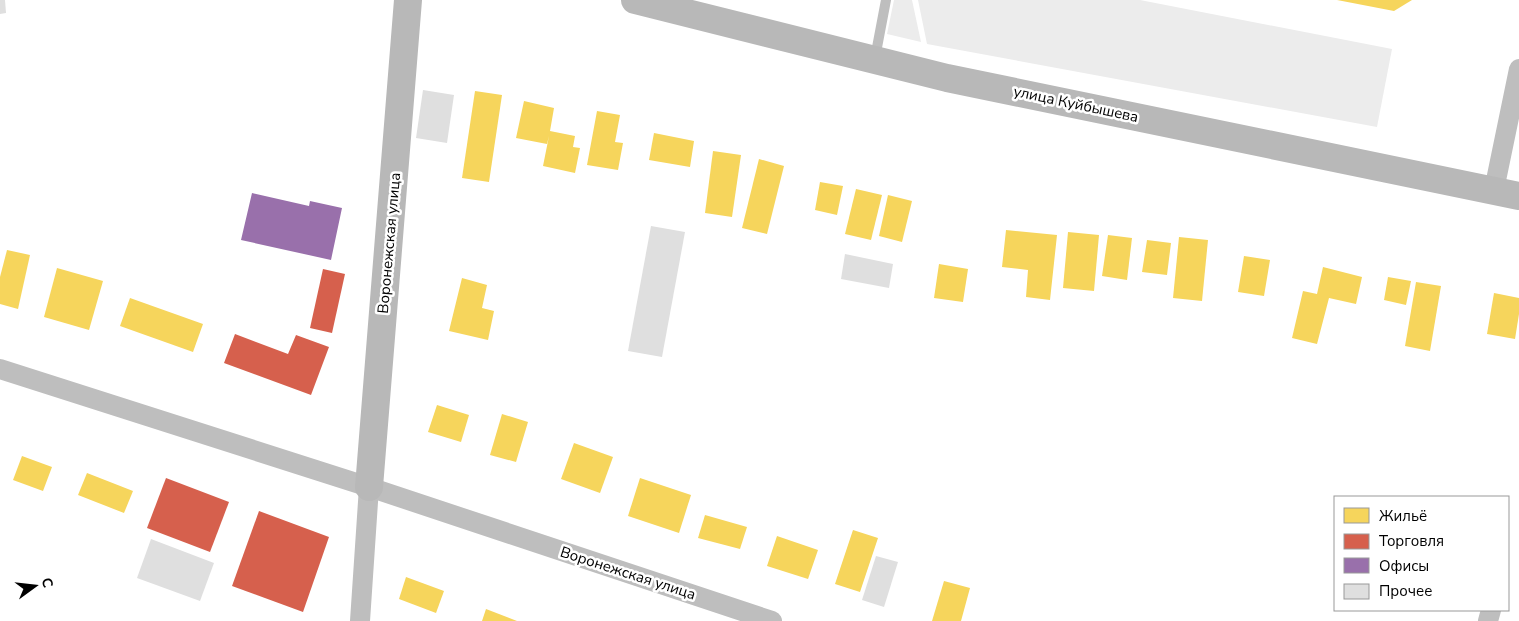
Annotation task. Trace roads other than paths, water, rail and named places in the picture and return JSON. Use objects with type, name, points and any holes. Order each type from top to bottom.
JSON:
[{"type":"street","name":"Воронежская улица","points":[[369,487],[408,0]]},
{"type":"street","name":"улица Куйбышева","points":[[635,0],[947,78],[1506,193]]},
{"type":"street","points":[[1506,193],[1519,69]]},
{"type":"street","name":"Воронежская улица","points":[[0,369],[369,487],[772,621]]},
{"type":"street","points":[[360,621],[369,487]]},
{"type":"lane","points":[[875,60],[886,0]]}]
